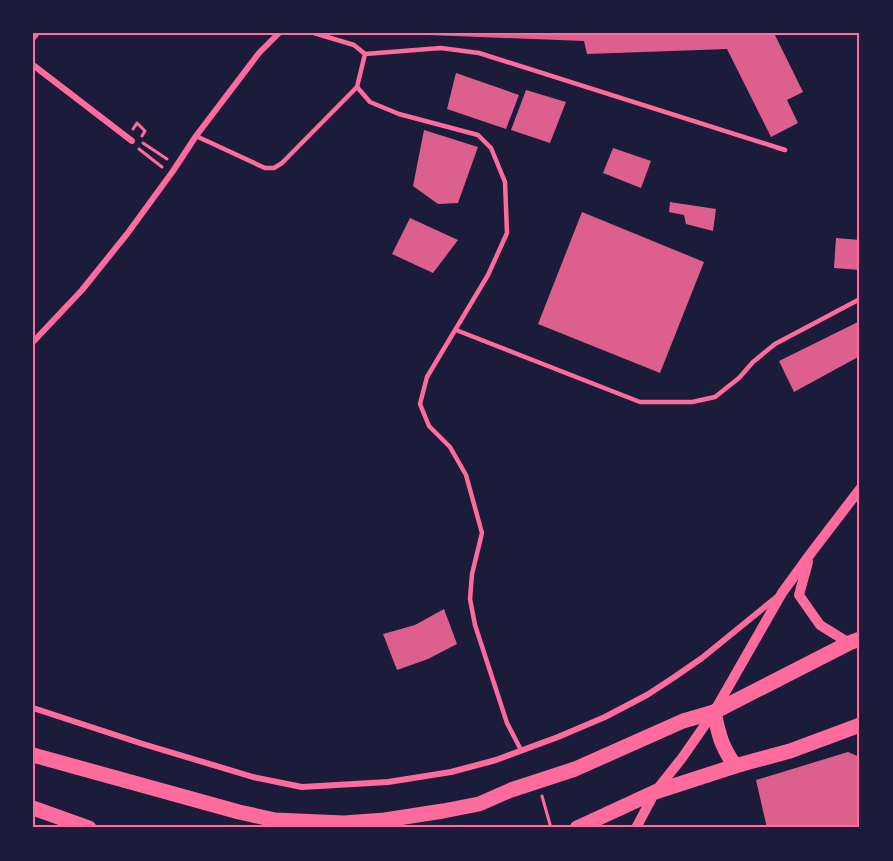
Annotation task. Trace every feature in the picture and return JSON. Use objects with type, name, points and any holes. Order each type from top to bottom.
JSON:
[{"type":"main road","points":[[33,755],[238,812],[275,820],[344,824],[385,820],[479,804],[511,790],[575,769],[683,721],[714,712],[854,641]]},
{"type":"main road","points":[[714,712],[719,739],[735,766]]},
{"type":"main road","points":[[584,827],[655,792],[790,751],[860,725]]},
{"type":"main road","points":[[33,808],[88,828]]},
{"type":"street","points":[[33,38],[37,33]]},
{"type":"street","points":[[33,342],[82,290],[127,234],[196,136],[259,53],[279,33]]},
{"type":"street","points":[[33,65],[132,142]]},
{"type":"street","points":[[636,828],[655,792],[714,712],[782,593],[860,489]]},
{"type":"street","points":[[811,553],[799,595],[820,625],[854,641]]},
{"type":"street","points":[[33,708],[242,774],[302,787],[388,782],[451,772],[496,760],[605,717],[647,694],[702,658],[782,593]]},
{"type":"lane","points":[[314,33],[354,45],[365,54],[441,48],[479,53],[785,150]]},
{"type":"lane","points":[[196,136],[265,168],[274,168],[282,163],[357,87],[365,54]]},
{"type":"lane","points":[[357,87],[370,102],[399,114],[478,135],[491,148],[505,182],[507,233],[488,275],[427,377],[420,404],[429,426],[450,447],[466,475],[482,533],[472,574],[470,599],[475,625],[507,723],[521,750]]},
{"type":"lane","points":[[456,330],[640,402],[692,402],[715,397],[775,344],[860,299]]},
{"type":"path","points":[[171,173],[132,142],[137,123],[145,131],[139,141],[177,165]]},
{"type":"building","points":[[429,33],[774,33],[803,92],[787,100],[798,123],[771,137],[727,49],[587,54],[584,41],[429,35]]},
{"type":"building","points":[[456,73],[519,95],[506,129],[447,109]]},
{"type":"building","points":[[526,90],[566,102],[550,143],[511,130]]},
{"type":"building","points":[[424,130],[478,147],[458,203],[438,204],[413,186]]},
{"type":"building","points":[[613,148],[651,161],[641,188],[603,173]]},
{"type":"building","points":[[670,202],[716,209],[713,231],[686,224],[684,215],[669,212]]},
{"type":"building","points":[[582,212],[704,262],[660,373],[538,324]]},
{"type":"building","points":[[410,218],[458,240],[433,273],[392,254]]},
{"type":"building","points":[[836,238],[860,240],[860,270],[834,268]]},
{"type":"building","points":[[860,321],[860,356],[794,392],[779,361]]},
{"type":"building","points":[[444,609],[457,644],[428,659],[397,670],[383,634],[415,625]]},
{"type":"building","points":[[848,752],[860,757],[860,828],[767,828],[756,780]]}]
